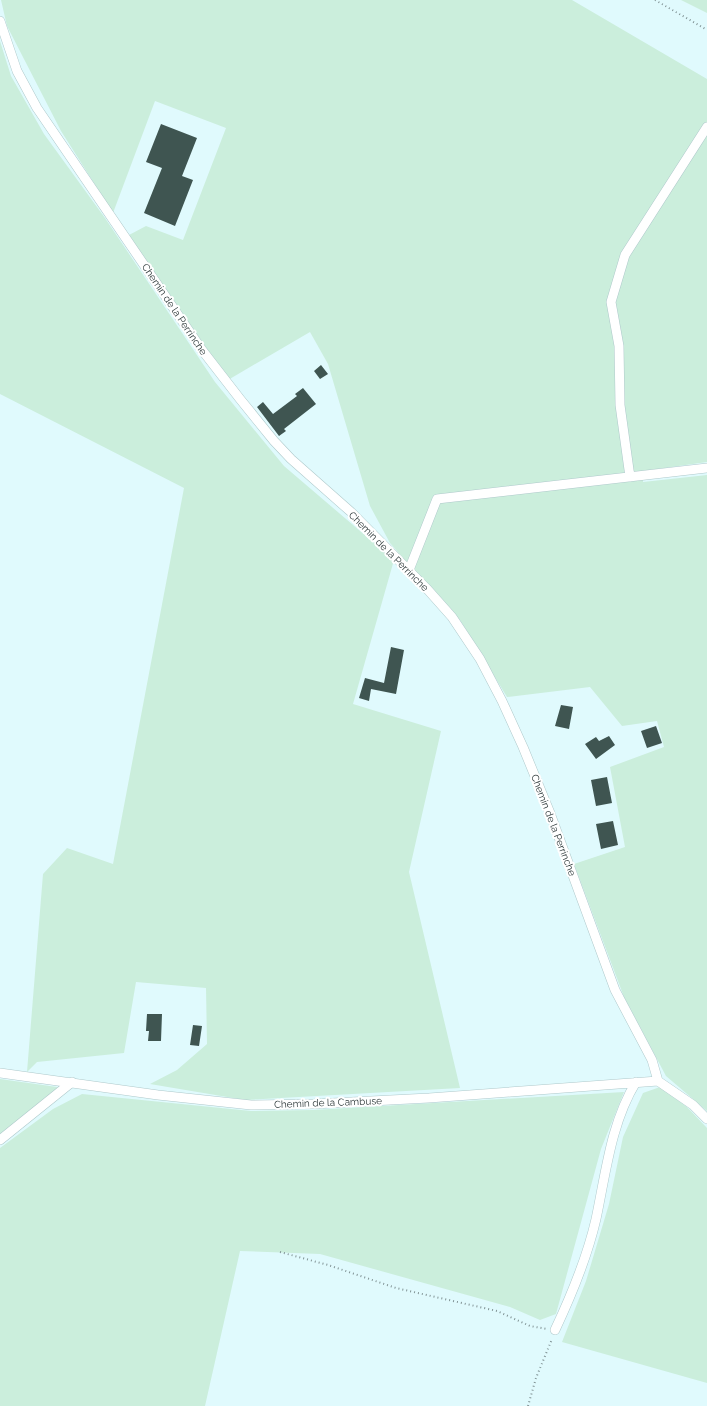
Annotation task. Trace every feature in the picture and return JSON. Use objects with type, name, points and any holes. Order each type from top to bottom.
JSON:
[{"type":"street","name":"Chemin de la Perrinche","points":[[0,21],[17,71],[37,108],[202,350],[274,441],[351,512],[409,570],[452,617],[480,659],[502,701],[550,813],[616,990],[652,1060],[658,1075],[658,1081]]},
{"type":"street","points":[[630,477],[620,405],[619,346],[611,302],[625,255],[707,127]]},
{"type":"street","points":[[409,570],[437,498],[707,468]]},
{"type":"street","name":"Chemin de la Cambuse","points":[[0,1073],[158,1095],[251,1105],[313,1104],[429,1098],[658,1081]]},
{"type":"street","points":[[658,1081],[688,1101],[707,1119]]},
{"type":"street","points":[[0,1140],[72,1082]]},
{"type":"street","points":[[555,1330],[581,1272],[596,1219],[617,1123],[627,1097],[636,1082]]},
{"type":"path","points":[[655,0],[707,30]]},
{"type":"path","points":[[280,1252],[328,1265],[396,1288],[497,1311],[530,1326],[555,1330],[536,1378],[528,1406]]},
{"type":"green space","points":[[1,0],[572,0],[707,79],[707,462],[643,471],[643,482],[707,475],[707,1111],[666,1076],[624,997],[574,864],[625,847],[610,767],[664,747],[657,721],[622,726],[590,687],[507,697],[460,620],[390,543],[370,506],[328,364],[310,332],[228,380],[129,235],[146,226],[183,240],[226,128],[155,101],[113,213],[61,131],[7,26]]},
{"type":"green space","points":[[681,0],[707,0],[707,13]]},
{"type":"green space","points":[[0,41],[11,76],[44,134],[105,218],[215,382],[284,466],[394,560],[353,704],[441,731],[409,872],[460,1088],[245,1100],[150,1084],[177,1070],[207,1044],[206,988],[136,982],[124,1053],[37,1062],[27,1072],[43,874],[67,848],[113,864],[184,488],[0,394]]},
{"type":"green space","points":[[0,1079],[57,1087],[56,1092],[0,1134]]},
{"type":"green space","points":[[660,1087],[687,1107],[707,1128],[707,1383],[562,1342],[586,1281],[609,1204],[623,1137],[643,1093]]},
{"type":"green space","points":[[624,1092],[601,1149],[556,1314],[540,1320],[510,1307],[320,1254],[240,1251],[205,1406],[0,1406],[0,1148],[53,1109],[82,1094],[251,1111],[313,1110]]},
{"type":"building","points":[[161,124],[197,138],[182,176],[193,180],[175,226],[144,213],[162,168],[146,162]]},
{"type":"building","points":[[321,365],[328,374],[320,379],[314,371]]},
{"type":"building","points":[[303,388],[316,404],[284,429],[286,431],[279,436],[257,407],[263,402],[273,414],[297,396],[295,394]]},
{"type":"building","points":[[391,647],[404,650],[396,694],[371,689],[369,701],[359,698],[365,678],[384,683]]},
{"type":"building","points":[[561,705],[573,707],[569,729],[555,726]]},
{"type":"building","points":[[656,726],[662,743],[647,748],[641,731]]},
{"type":"building","points":[[609,736],[615,745],[596,759],[585,744],[596,737],[599,741]]},
{"type":"building","points":[[607,777],[612,803],[596,806],[591,780]]},
{"type":"building","points":[[613,821],[618,845],[601,849],[596,824]]},
{"type":"building","points":[[147,1014],[162,1014],[161,1041],[148,1041],[149,1031],[146,1031]]},
{"type":"building","points":[[193,1025],[202,1026],[199,1046],[190,1045]]}]
